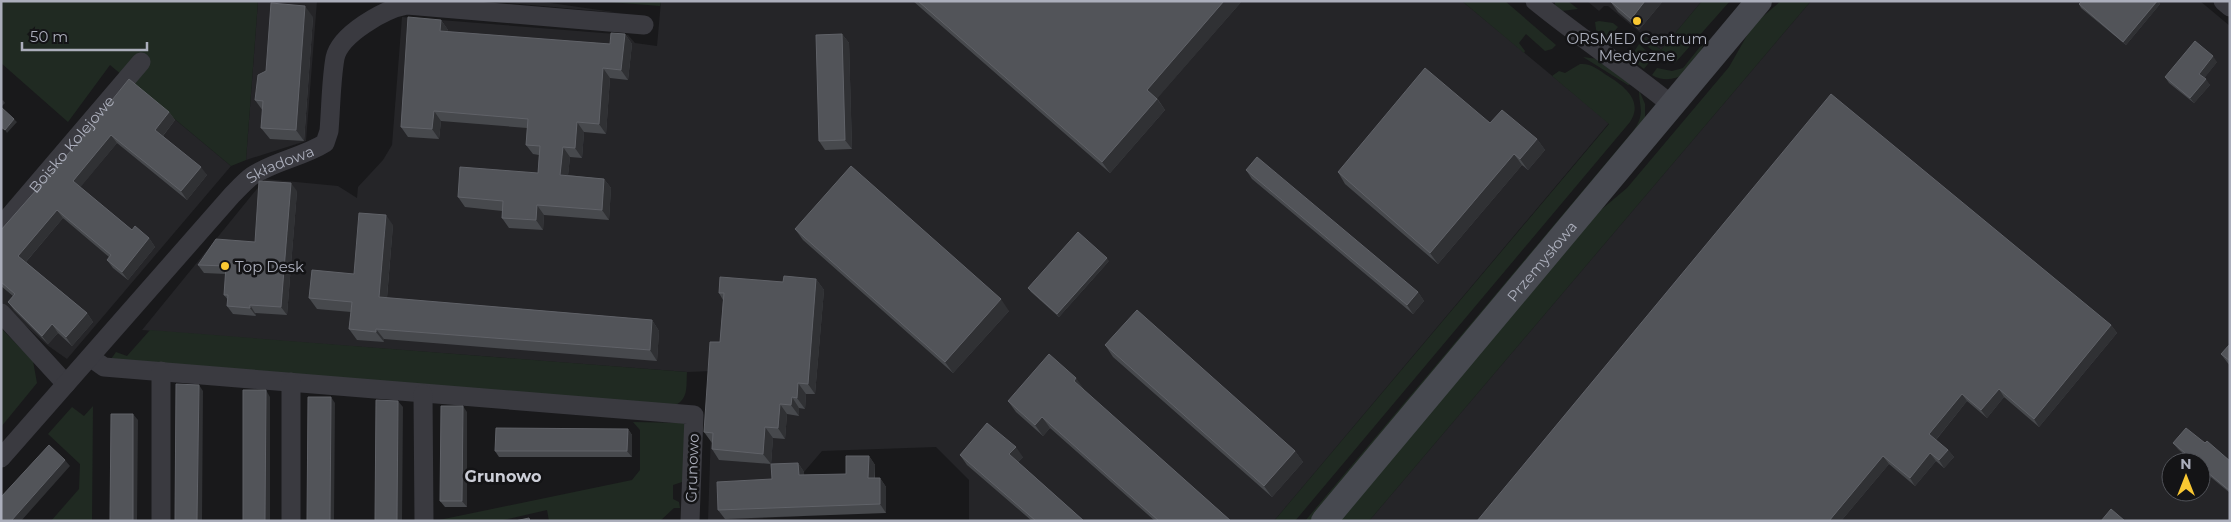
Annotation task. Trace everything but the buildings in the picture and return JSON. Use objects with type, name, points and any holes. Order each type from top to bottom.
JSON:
[{"type":"street","points":[[1535,1],[1568,28],[1641,78],[1673,106]]},
{"type":"street","name":"Przemysłowa","points":[[1324,521],[1759,1]]},
{"type":"street","points":[[2223,1],[2230,7]]},
{"type":"street","name":"Składowa","points":[[1,458],[245,182],[261,171],[314,150],[325,143],[329,131],[336,56],[345,42],[368,20],[392,8],[407,5],[644,25]]},
{"type":"street","name":"Boisko Kolejowe","points":[[1,226],[141,62]]},
{"type":"street","points":[[1,313],[66,384]]},
{"type":"street","points":[[90,357],[104,367],[423,394],[424,521]]},
{"type":"street","points":[[161,371],[161,521]]},
{"type":"street","points":[[291,382],[291,521]]},
{"type":"street","name":"Grunowo","points":[[423,394],[694,415],[690,521]]},
{"type":"shaded area","points":[[1,1],[258,1],[246,160],[231,166],[110,65],[68,122],[1,63]]},
{"type":"shaded area","points":[[258,1],[317,1],[306,141],[246,160]]},
{"type":"shaded area","points":[[485,1],[537,1],[620,13]]},
{"type":"shaded area","points":[[597,1],[661,1],[660,6]]},
{"type":"shaded area","points":[[661,1],[1462,1],[1609,123],[1274,521],[969,521],[969,480],[936,447],[822,451],[804,472],[806,516],[708,521],[713,371],[687,372],[142,330],[265,179],[338,186],[357,198],[358,187],[383,160],[392,145],[402,17],[628,35],[635,43],[657,46]]},
{"type":"shaded area","points":[[1462,1],[1505,1],[1556,45],[1552,49],[1545,51],[1526,34],[1519,43],[1525,51],[1524,53]]},
{"type":"shaded area","points":[[1555,1],[1568,1],[1578,9],[1561,11],[1555,6]]},
{"type":"shaded area","points":[[1587,1],[1702,1],[1661,50],[1608,6],[1604,6],[1599,11]]},
{"type":"shaded area","points":[[1702,1],[1730,1],[1675,63],[1668,63],[1642,42],[1645,37],[1661,50]]},
{"type":"shaded area","points":[[1781,1],[1811,1],[1369,521],[1336,521],[1596,214],[1627,188],[1729,67],[1753,25]]},
{"type":"shaded area","points":[[1811,1],[2200,1],[2230,26],[2230,521],[1369,521]]},
{"type":"shaded area","points":[[1595,22],[1613,23],[1618,27],[1603,42],[1597,36]]},
{"type":"shaded area","points":[[1704,42],[1697,61],[1683,75],[1665,79],[1652,75],[1657,68],[1672,71],[1683,68]]},
{"type":"shaded area","points":[[1639,44],[1653,57],[1644,69],[1630,58]]},
{"type":"shaded area","points":[[1583,57],[1598,59],[1632,84],[1628,85]]},
{"type":"shaded area","points":[[1580,64],[1595,67],[1626,89],[1635,107],[1630,122],[1295,521],[1274,521],[1609,124],[1552,76],[1559,71],[1565,73]]},
{"type":"shaded area","points":[[135,86],[231,166],[67,359],[47,345],[1,304],[1,243]]},
{"type":"shaded area","points":[[1639,90],[1645,104],[1645,119],[1311,521],[1305,521],[1633,131],[1641,115]]},
{"type":"shaded area","points":[[1,328],[33,361],[37,383],[1,427]]},
{"type":"shaded area","points":[[150,330],[687,372],[686,392],[682,400],[673,406],[111,359],[116,352],[127,356]]},
{"type":"shaded area","points":[[93,406],[92,521],[51,521],[79,489],[80,464],[48,434],[72,407],[84,416]]},
{"type":"shaded area","points":[[633,422],[684,423],[685,481],[673,485],[673,499],[679,502],[680,508],[674,508],[660,521],[549,521],[547,510],[499,521],[439,520],[632,480],[640,470],[640,430]]},
{"type":"place","name":"ORSMED Centrum Medyczne","points":[[1637,21]]},
{"type":"place","name":"Top Desk","points":[[225,266]]},
{"type":"district","name":"Grunowo","points":[[503,476]]}]
